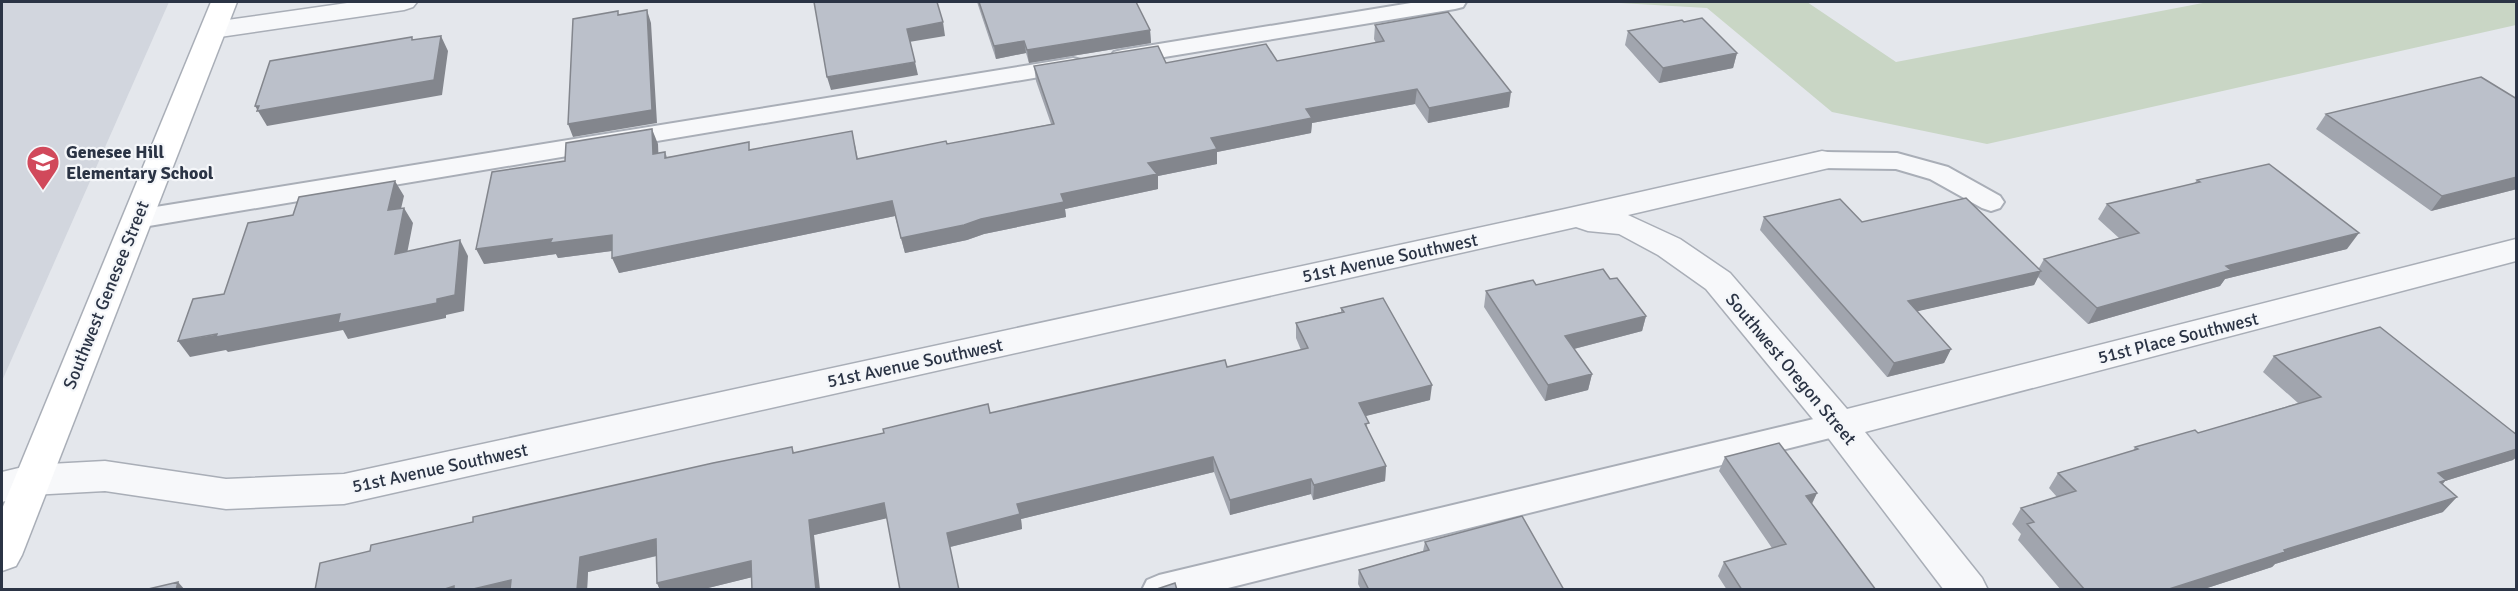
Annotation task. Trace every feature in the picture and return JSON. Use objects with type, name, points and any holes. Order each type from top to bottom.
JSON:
[{"type":"street","points":[[219,16],[404,2]]},
{"type":"street","name":"Southwest Genesee Street","points":[[2,555],[16,483],[137,219],[219,16]]},
{"type":"street","name":"51st Avenue Southwest","points":[[16,483],[105,476],[226,494],[345,489],[1565,219],[1822,159]]},
{"type":"street","name":"Southwest Oregon Street","points":[[1565,219],[1625,224],[1669,247],[1718,281],[1839,425],[1968,590]]},
{"type":"street","name":"51st Place Southwest","points":[[1839,425],[2517,250]]},
{"type":"lane","points":[[137,219],[1455,2]]},
{"type":"lane","points":[[1822,159],[1897,161],[1938,173],[1992,202]]},
{"type":"lane","points":[[1159,590],[1839,425]]},
{"type":"shaded area","name":"Genesee Hill Elementary School","points":[[2,2],[169,2],[2,381]]},
{"type":"green space","points":[[1602,2],[1807,2],[1896,62],[2208,2],[2516,2],[2516,25],[1987,144],[1832,112],[1707,8]]},
{"type":"building","points":[[814,2],[937,2],[943,22],[907,29],[915,62],[827,77]]},
{"type":"building","points":[[979,2],[1136,2],[1150,30],[1027,50],[1024,41],[994,46]]},
{"type":"building","points":[[647,10],[652,110],[568,124],[573,19],[618,11],[618,15]]},
{"type":"building","points":[[1448,12],[1511,92],[1429,108],[1417,89],[1306,109],[1312,118],[1211,138],[1217,149],[1148,163],[1157,174],[1061,194],[1064,202],[901,238],[892,201],[612,258],[612,235],[550,243],[552,239],[476,249],[492,172],[565,161],[566,143],[652,129],[653,154],[665,152],[665,158],[749,142],[749,150],[852,131],[857,159],[946,141],[947,144],[1054,124],[1034,66],[1158,46],[1166,63],[1266,44],[1277,61],[1384,41],[1375,25]]},
{"type":"building","points":[[1702,18],[1737,53],[1663,68],[1628,31],[1682,20],[1684,22]]},
{"type":"building","points":[[441,36],[434,80],[257,111],[259,106],[255,106],[270,61],[412,37],[412,40]]},
{"type":"building","points":[[2481,77],[2517,99],[2517,177],[2442,196],[2326,114]]},
{"type":"building","points":[[2269,164],[2359,233],[2226,266],[2231,270],[2097,308],[2044,259],[2139,233],[2107,204]]},
{"type":"building","points":[[395,181],[388,210],[404,208],[395,254],[460,240],[455,295],[437,299],[437,303],[338,323],[340,314],[216,337],[217,334],[178,341],[193,299],[224,294],[248,223],[293,215],[299,197]]},
{"type":"building","points":[[1966,198],[2041,271],[1908,301],[1951,349],[1894,363],[1764,217],[1840,199],[1862,222]]},
{"type":"building","points":[[1603,269],[1610,279],[1617,278],[1646,316],[1565,336],[1592,374],[1548,385],[1486,291],[1533,280],[1536,285]]},
{"type":"building","points":[[1383,298],[1432,385],[1359,403],[1369,423],[1365,424],[1386,466],[1314,485],[1311,479],[1230,500],[1213,457],[1017,504],[1020,514],[947,533],[959,590],[900,590],[884,503],[809,520],[816,590],[752,590],[751,561],[657,583],[656,539],[580,557],[577,590],[510,590],[511,580],[469,590],[454,590],[454,586],[442,590],[315,590],[320,563],[370,551],[371,545],[473,522],[473,517],[792,447],[793,453],[884,433],[883,429],[988,404],[990,413],[1225,360],[1227,367],[1308,348],[1296,323],[1344,312],[1341,308]]},
{"type":"building","points":[[2380,327],[2517,435],[2517,449],[2438,473],[2446,480],[2440,482],[2457,497],[2284,550],[2285,552],[2166,590],[2085,590],[2027,524],[2034,522],[2021,508],[2076,491],[2058,473],[2138,449],[2135,447],[2195,430],[2198,433],[2321,397],[2274,356]]},
{"type":"building","points":[[1779,443],[1817,493],[1806,496],[1876,590],[1742,590],[1724,562],[1786,544],[1725,457]]},
{"type":"building","points":[[1522,516],[1564,590],[1369,590],[1359,570],[1429,550],[1425,542]]},
{"type":"building","points":[[178,582],[176,590],[144,590]]},
{"type":"building","points":[[1175,583],[1177,590],[1154,590]]},
{"type":"place","name":"Genesee Hill Elementary School","points":[[43,191]]}]
